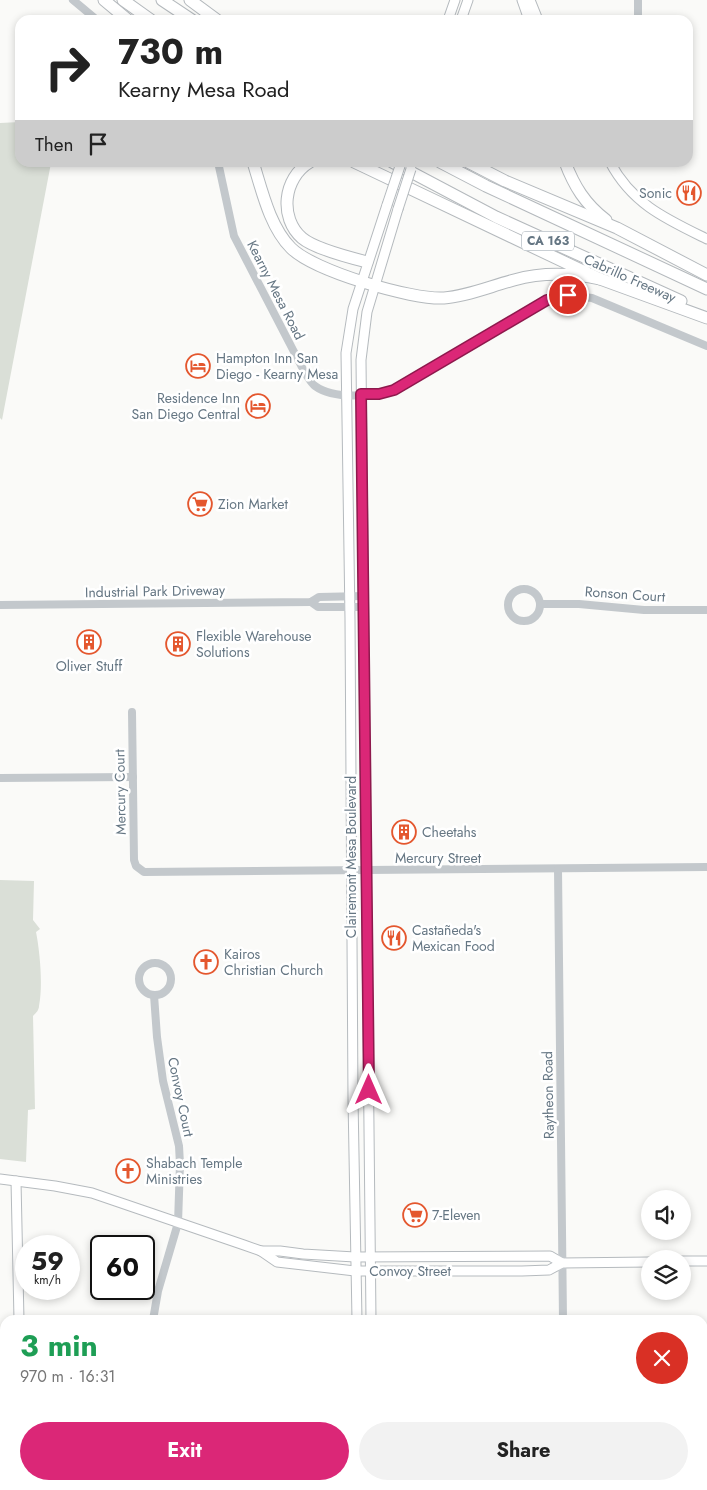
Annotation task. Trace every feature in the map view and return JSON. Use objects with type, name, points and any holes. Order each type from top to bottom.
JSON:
[{"type":"highway","points":[[104,0],[122,15]]},
{"type":"highway","points":[[123,0],[144,15]]},
{"type":"highway","points":[[162,0],[184,15]]},
{"type":"highway","points":[[190,0],[210,15]]},
{"type":"highway","points":[[255,167],[276,226],[291,248],[312,263],[344,276],[422,296],[443,298],[546,273],[577,274],[600,279]]},
{"type":"highway","points":[[302,167],[293,179],[286,194],[291,224],[303,239],[325,249],[367,262]]},
{"type":"highway","points":[[365,167],[600,279],[707,318]]},
{"type":"highway","name":"Cabrillo Freeway","points":[[401,167],[496,217],[707,313]]},
{"type":"highway","name":"Cabrillo Freeway","points":[[450,167],[486,186],[707,288]]},
{"type":"highway","points":[[478,167],[505,181],[617,228],[707,275]]},
{"type":"highway","points":[[567,167],[572,182],[586,202],[617,228]]},
{"type":"main road","points":[[450,15],[455,0]]},
{"type":"main road","points":[[463,15],[468,0]]},
{"type":"main road","points":[[524,1],[528,15]]},
{"type":"main road","points":[[524,1],[534,15]]},
{"type":"main road","name":"Clairemont Mesa Boulevard","points":[[357,1315],[351,871],[350,596],[346,395],[348,335],[361,281],[399,167]]},
{"type":"main road","name":"Clairemont Mesa Boulevard","points":[[371,1315],[362,346],[364,322],[374,285],[412,167]]},
{"type":"main road","points":[[612,167],[617,177],[643,204],[665,219],[707,239]]},
{"type":"main road","name":"Convoy Street","points":[[0,1179],[92,1193],[261,1251],[277,1262],[355,1271],[540,1271],[549,1270],[562,1263],[641,1262]]},
{"type":"main road","points":[[16,1181],[20,1315]]},
{"type":"main road","name":"Convoy Street","points":[[261,1251],[355,1257],[550,1256],[562,1263]]},
{"type":"main road","points":[[691,1262],[707,1261]]},
{"type":"street","points":[[74,0],[91,15]]},
{"type":"street","points":[[638,0],[638,15]]},
{"type":"street","name":"Kearny Mesa Road","points":[[219,167],[234,236],[305,373],[314,385],[332,393],[346,395],[379,394],[394,390],[547,300],[568,295],[592,298],[707,346]]},
{"type":"street","points":[[526,588],[536,594],[540,604],[539,612],[534,618],[523,621],[512,616],[508,605],[512,594],[526,588]]},
{"type":"street","name":"Industrial Park Driveway","points":[[0,605],[311,602],[318,597],[364,596]]},
{"type":"street","name":"Industrial Park Driveway","points":[[311,602],[318,607],[364,607]]},
{"type":"street","name":"Ronson Court","points":[[540,604],[579,604],[644,610],[707,610]]},
{"type":"street","name":"Mercury Court","points":[[132,712],[134,860],[139,869]]},
{"type":"street","points":[[0,778],[133,777]]},
{"type":"street","name":"Mercury Street","points":[[139,869],[144,872],[707,867]]},
{"type":"street","name":"Raytheon Road","points":[[558,869],[563,1315]]},
{"type":"street","points":[[156,962],[162,964],[170,972],[171,983],[166,991],[154,995],[140,987],[139,977],[142,968],[156,962]]},
{"type":"street","name":"Convoy Court","points":[[153,1315],[178,1223],[180,1200],[179,1146],[163,1081],[154,995]]},
{"type":"shaded area","points":[[15,122],[15,167],[50,167],[2,420],[0,418],[0,123]]},
{"type":"shaded area","points":[[0,880],[34,881],[33,920],[40,929],[36,932],[39,949],[41,989],[38,1009],[33,1016],[35,1109],[28,1110],[26,1162],[0,1159]]},
{"type":"place","name":"Sonic","points":[[689,193]]},
{"type":"place","name":"Hampton Inn San Diego - Kearny Mesa","points":[[198,366]]},
{"type":"place","name":"Residence Inn San Diego Central","points":[[258,406]]},
{"type":"place","name":"Zion Market","points":[[200,504]]},
{"type":"place","name":"Oliver Stuff","points":[[89,642]]},
{"type":"place","name":"Flexible Warehouse Solutions","points":[[178,644]]},
{"type":"place","name":"Cheetahs","points":[[404,832]]},
{"type":"place","name":"Castañeda's Mexican Food","points":[[394,938]]},
{"type":"place","name":"Kairos Christian Church","points":[[206,962]]},
{"type":"place","name":"Shabach Temple Ministries","points":[[128,1171]]},
{"type":"place","name":"7-Eleven","points":[[415,1215]]},
{"type":"route","points":[[369,1090],[361,394],[379,394],[394,390],[547,300],[568,295]]}]
